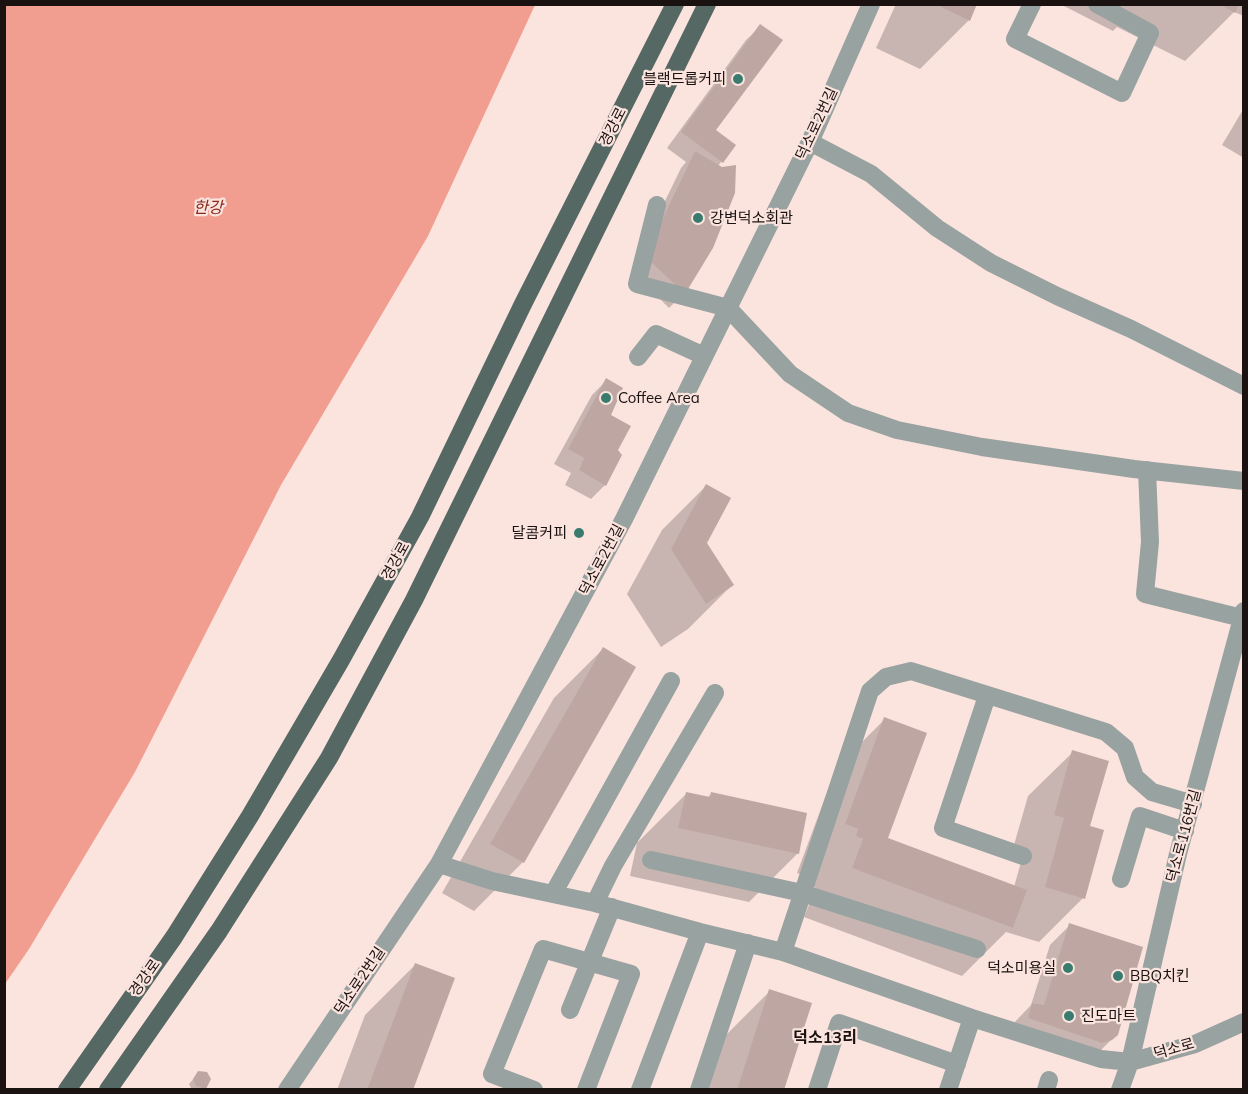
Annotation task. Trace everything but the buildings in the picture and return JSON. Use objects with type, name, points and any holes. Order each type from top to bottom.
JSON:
[{"type":"main road","name":"경강로","points":[[67,1089],[174,937],[250,816],[341,660],[420,517],[523,304],[675,4]]},
{"type":"main road","name":"경강로","points":[[108,1089],[219,931],[329,758],[414,600],[707,4]]},
{"type":"street","name":"덕소로2번길","points":[[287,1089],[439,864],[624,519],[810,142],[871,4]]},
{"type":"street","points":[[1032,4],[1015,39],[1122,93],[1150,33],[1097,4]]},
{"type":"street","points":[[810,142],[871,174],[937,228],[991,263],[1131,329],[1244,386]]},
{"type":"street","points":[[657,205],[637,284],[728,308],[790,374],[848,413],[897,430],[982,447],[1244,481]]},
{"type":"street","points":[[638,357],[656,334],[704,356]]},
{"type":"street","points":[[1147,470],[1150,542],[1145,594],[1243,614]]},
{"type":"street","name":"덕소로116번길","points":[[1131,1062],[1178,854],[1243,614]]},
{"type":"street","points":[[783,952],[870,691],[886,677],[911,671],[1106,732],[1125,748],[1135,777],[1152,792],[1193,804]]},
{"type":"street","points":[[554,894],[671,681]]},
{"type":"street","points":[[570,1010],[589,962],[613,866],[715,693]]},
{"type":"street","points":[[987,696],[943,828],[1023,856]]},
{"type":"street","points":[[1121,879],[1140,816],[1185,831]]},
{"type":"street","points":[[651,861],[802,893],[977,948]]},
{"type":"street","points":[[439,864],[492,881],[603,905],[783,952],[972,1018],[1101,1059],[1131,1062],[1120,1089]]},
{"type":"street","points":[[640,1089],[700,932]]},
{"type":"street","points":[[699,1089],[748,943]]},
{"type":"street","points":[[534,1089],[492,1074],[543,949],[631,974],[585,1089]]},
{"type":"street","points":[[948,1089],[972,1018]]},
{"type":"street","name":"덕소로","points":[[1131,1062],[1196,1044],[1244,1022]]},
{"type":"street","points":[[817,1089],[839,1023],[957,1064]]},
{"type":"water","name":"한강","points":[[5,4],[535,5],[428,236],[281,485],[135,772],[29,949],[5,984]]},
{"type":"place","name":"블랙드롭커피","points":[[738,79]]},
{"type":"place","name":"강변덕소회관","points":[[698,218]]},
{"type":"place","name":"Coffee Area","points":[[606,398]]},
{"type":"place","name":"달콤커피","points":[[579,533]]},
{"type":"place","name":"덕소미용실","points":[[1068,968]]},
{"type":"place","name":"BBQ치킨","points":[[1118,976]]},
{"type":"place","name":"진도마트","points":[[1069,1016]]},
{"type":"district","name":"덕소13리","points":[[825,1038]]}]
